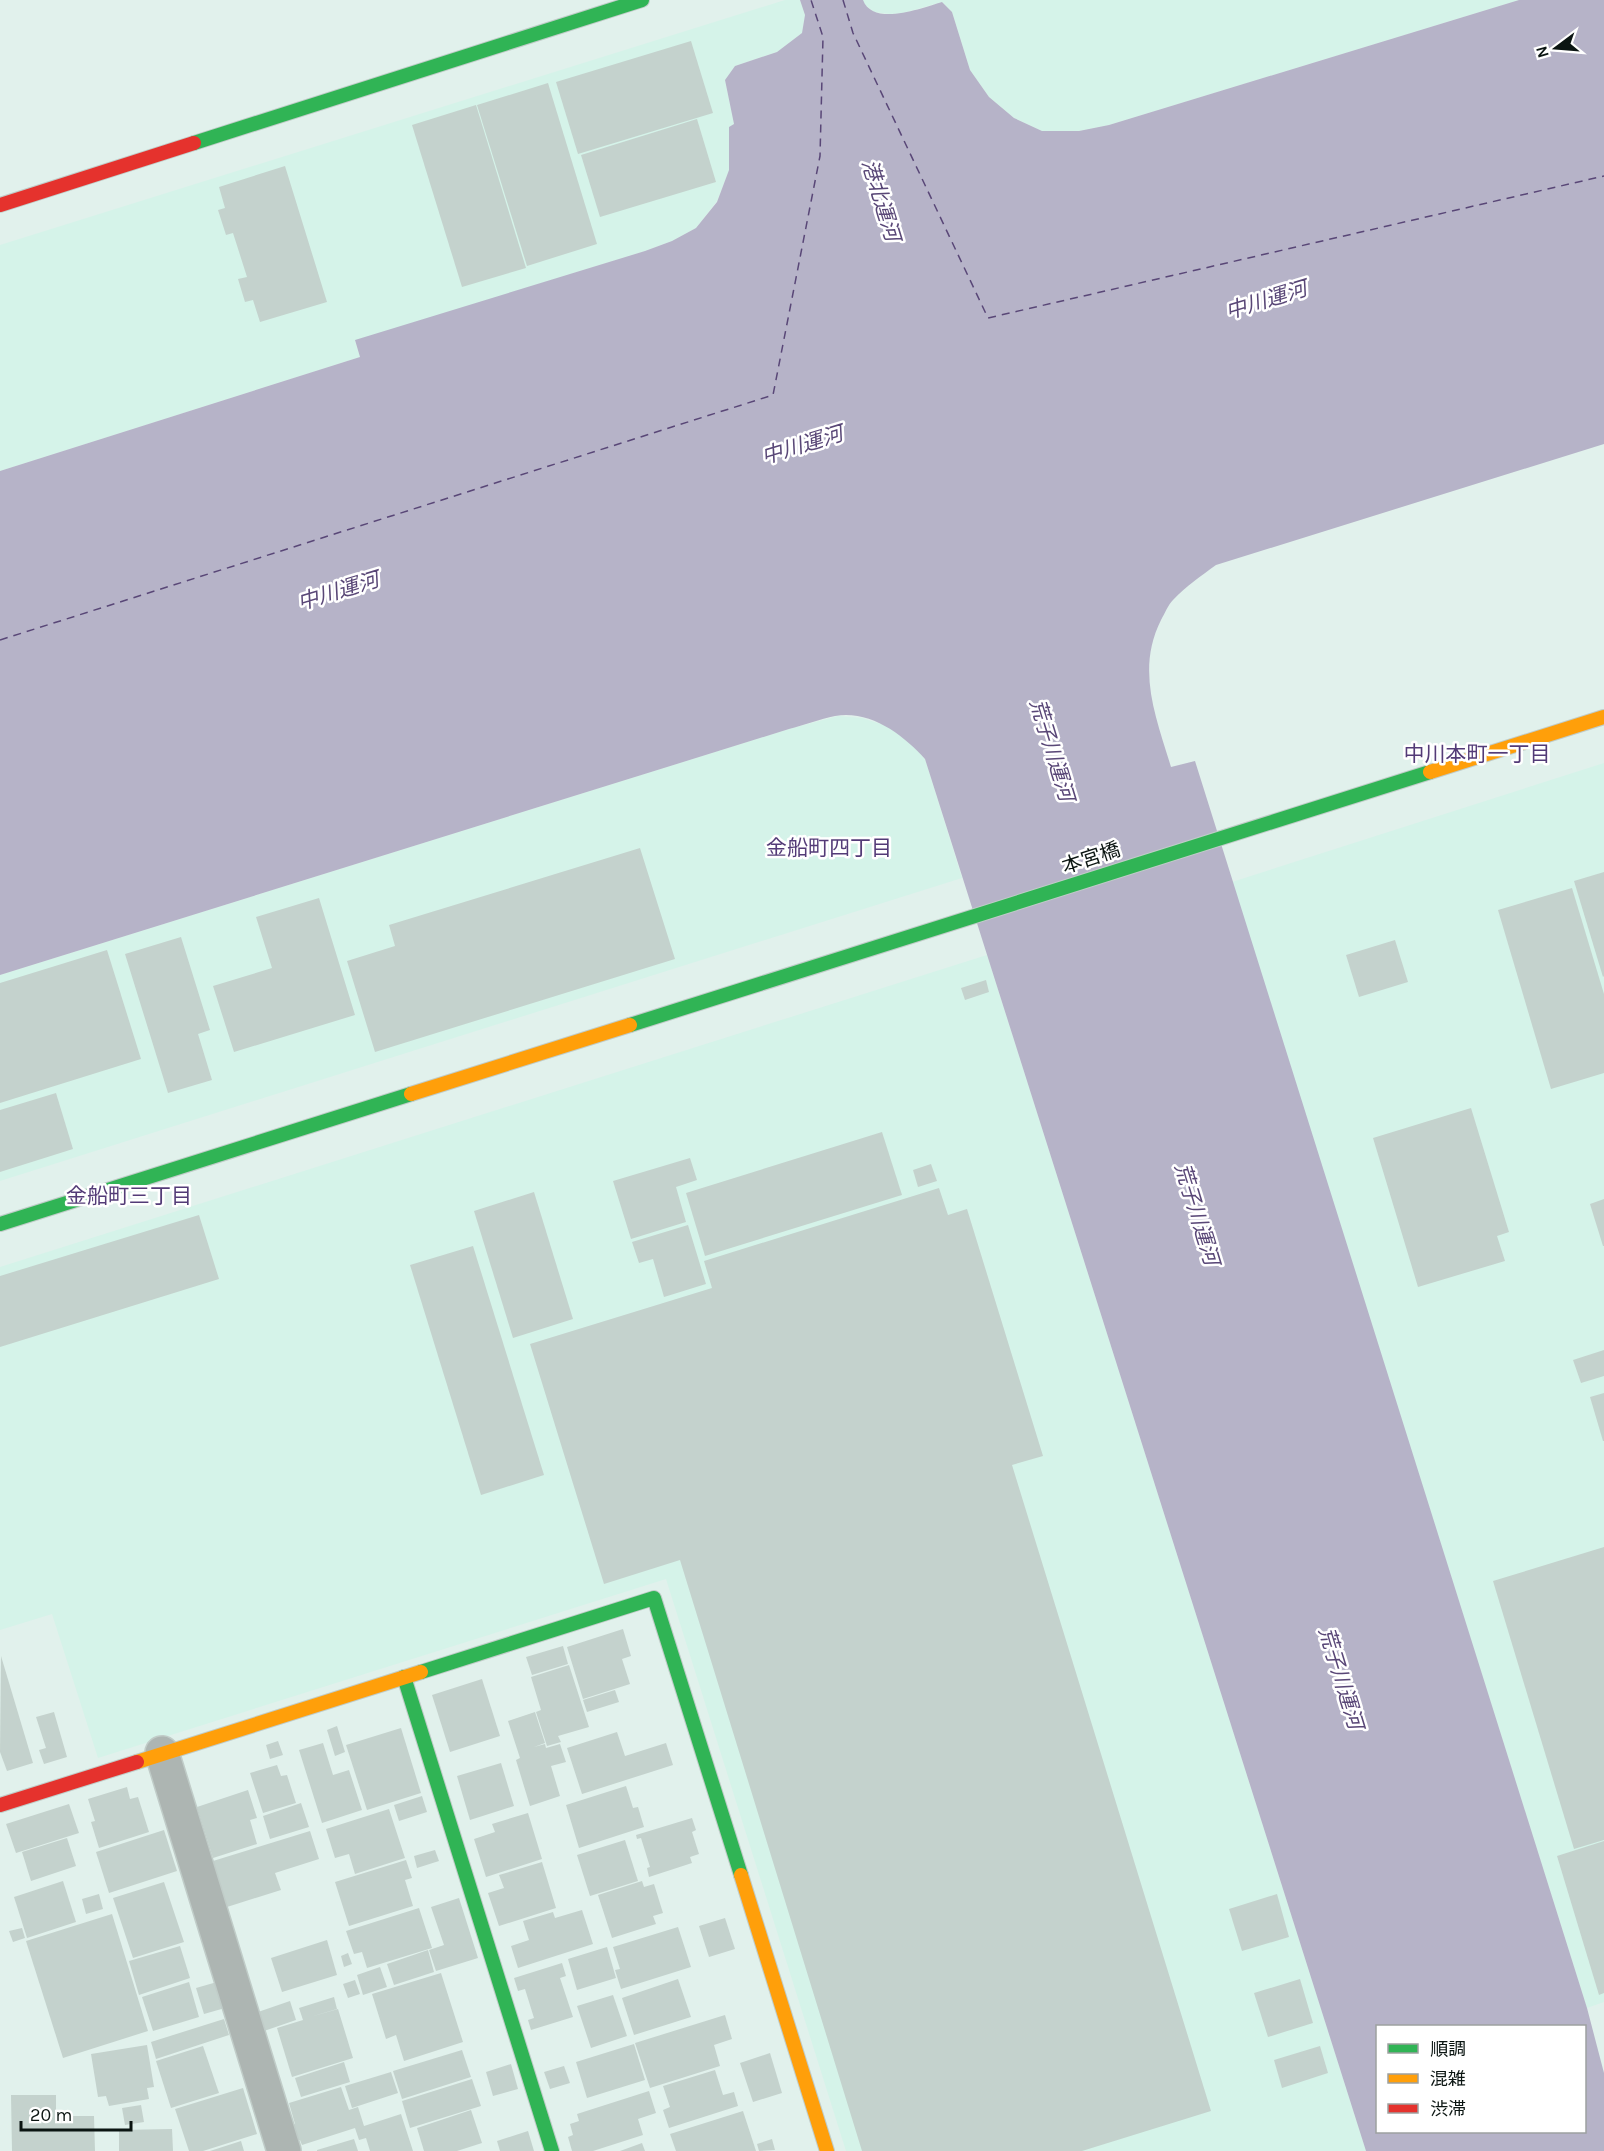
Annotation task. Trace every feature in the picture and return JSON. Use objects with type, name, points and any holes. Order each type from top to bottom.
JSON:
[{"type":"street","points":[[0,205],[642,0]]},
{"type":"street","name":"本宮橋","points":[[0,1224],[1604,717]]},
{"type":"street","points":[[0,1804],[654,1598],[827,2151]]},
{"type":"street","points":[[404,1677],[552,2151]]},
{"type":"street","points":[[162,1754],[284,2151]]},
{"type":"shaded area","points":[[785,0],[800,0],[805,15],[802,33],[777,52],[735,66],[725,80],[734,124],[729,128],[729,170],[717,201],[696,228],[672,241],[645,251],[355,341],[360,357],[0,471],[0,245]]},
{"type":"shaded area","points":[[863,0],[1519,0],[1109,125],[1079,131],[1042,131],[1014,118],[989,97],[970,70],[952,12],[942,2],[903,13],[890,14],[874,12],[864,4]]},
{"type":"shaded area","points":[[838,716],[862,718],[890,727],[909,741],[925,759],[962,878],[0,1181],[0,975],[789,729]]},
{"type":"shaded area","points":[[1604,763],[1604,2002],[1587,2008],[1232,882]]},
{"type":"shaded area","points":[[987,955],[1366,2151],[846,2151],[666,1579],[98,1758],[52,1614],[0,1630],[0,1267]]},
{"type":"water","points":[[800,0],[863,0],[868,8],[877,13],[887,14],[911,11],[942,2],[952,12],[970,70],[989,97],[1014,118],[1042,131],[1079,131],[1109,125],[1519,0],[1604,0],[1604,444],[1216,565],[1183,590],[1168,607],[1154,639],[1149,675],[1155,712],[1171,767],[1195,761],[1587,2008],[1604,2073],[1604,2151],[1366,2151],[925,759],[907,741],[873,721],[848,715],[835,716],[0,975],[0,471],[360,357],[355,340],[645,251],[672,241],[696,228],[717,202],[729,170],[729,127],[734,124],[725,80],[735,66],[777,52],[802,33],[805,15]]},
{"type":"building","points":[[691,41],[713,113],[578,154],[556,82]]},
{"type":"building","points":[[548,83],[597,244],[527,266],[477,105]]},
{"type":"building","points":[[476,105],[526,268],[462,287],[412,125]]},
{"type":"building","points":[[697,119],[716,182],[600,217],[581,155]]},
{"type":"building","points":[[285,166],[327,302],[260,322],[253,300],[245,302],[238,279],[247,277],[233,233],[226,235],[218,210],[225,208],[219,187]]},
{"type":"building","points":[[640,848],[675,959],[375,1052],[347,961],[395,946],[389,925]]},
{"type":"building","points":[[1604,872],[1604,976],[1603,977],[1574,881]]},
{"type":"building","points":[[1572,888],[1604,994],[1604,1073],[1551,1089],[1498,910]]},
{"type":"building","points":[[319,898],[355,1015],[234,1052],[213,986],[272,968],[256,917]]},
{"type":"building","points":[[181,937],[210,1030],[198,1034],[212,1080],[168,1093],[125,954]]},
{"type":"building","points":[[1395,940],[1408,982],[1359,997],[1346,955]]},
{"type":"building","points":[[107,950],[141,1059],[0,1103],[0,983]]},
{"type":"building","points":[[986,980],[989,992],[965,1000],[961,988]]},
{"type":"building","points":[[56,1093],[73,1149],[0,1172],[0,1110]]},
{"type":"building","points":[[1471,1108],[1509,1232],[1497,1236],[1505,1261],[1418,1287],[1373,1138]]},
{"type":"building","points":[[882,1132],[902,1195],[705,1256],[686,1193]]},
{"type":"building","points":[[690,1158],[697,1180],[676,1187],[686,1222],[631,1239],[613,1181]]},
{"type":"building","points":[[931,1164],[937,1181],[918,1187],[913,1170]]},
{"type":"building","points":[[939,1188],[948,1215],[967,1209],[1043,1456],[1012,1465],[1211,2111],[1082,2151],[862,2151],[680,1560],[604,1584],[530,1344],[712,1288],[704,1261]]},
{"type":"building","points":[[534,1192],[573,1319],[513,1338],[474,1211]]},
{"type":"building","points":[[1604,1199],[1604,1246],[1603,1246],[1590,1204]]},
{"type":"building","points":[[199,1215],[219,1279],[0,1347],[0,1276]]},
{"type":"building","points":[[688,1225],[706,1284],[664,1297],[653,1259],[639,1263],[632,1242]]},
{"type":"building","points":[[473,1246],[544,1475],[481,1495],[410,1265]]},
{"type":"building","points":[[1604,1350],[1604,1376],[1581,1383],[1573,1360]]},
{"type":"building","points":[[1604,1393],[1604,1441],[1603,1441],[1590,1397]]},
{"type":"building","points":[[1604,1547],[1604,1840],[1574,1849],[1493,1581]]},
{"type":"building","points":[[623,1629],[631,1656],[622,1659],[630,1684],[583,1699],[567,1647]]},
{"type":"building","points":[[563,1646],[568,1664],[532,1675],[526,1657]]},
{"type":"building","points":[[1,1656],[33,1763],[7,1771],[0,1752]]},
{"type":"building","points":[[569,1665],[589,1727],[558,1736],[561,1742],[547,1746],[536,1712],[541,1710],[531,1677]]},
{"type":"building","points":[[482,1679],[500,1736],[450,1752],[432,1695]]},
{"type":"building","points":[[615,1690],[619,1702],[587,1712],[583,1700]]},
{"type":"building","points":[[54,1712],[67,1757],[44,1764],[39,1750],[46,1748],[36,1717]]},
{"type":"building","points":[[535,1712],[545,1743],[534,1747],[545,1744],[546,1748],[560,1744],[566,1762],[551,1766],[560,1796],[530,1806],[516,1760],[520,1758],[508,1721]]},
{"type":"building","points":[[337,1726],[345,1752],[335,1756],[327,1730]]},
{"type":"building","points":[[401,1728],[421,1793],[367,1810],[346,1745]]},
{"type":"building","points":[[617,1732],[625,1756],[666,1743],[673,1765],[582,1794],[567,1748]]},
{"type":"building","points":[[278,1741],[283,1755],[270,1759],[266,1745]]},
{"type":"building","points":[[323,1743],[333,1775],[349,1770],[362,1810],[322,1823],[299,1750]]},
{"type":"building","points":[[501,1763],[514,1806],[470,1820],[457,1776]]},
{"type":"building","points":[[277,1765],[281,1776],[287,1775],[296,1803],[263,1813],[250,1773]]},
{"type":"building","points":[[626,1786],[633,1808],[638,1807],[644,1827],[579,1848],[566,1805]]},
{"type":"building","points":[[127,1787],[130,1799],[138,1797],[149,1832],[99,1848],[91,1822],[95,1821],[88,1799]]},
{"type":"building","points":[[248,1790],[257,1818],[250,1820],[257,1844],[213,1858],[197,1807]]},
{"type":"building","points":[[422,1796],[427,1812],[399,1821],[394,1805]]},
{"type":"building","points":[[301,1803],[309,1827],[270,1839],[263,1816]]},
{"type":"building","points":[[69,1804],[79,1833],[16,1853],[6,1824]]},
{"type":"building","points":[[389,1809],[405,1858],[355,1874],[349,1854],[335,1858],[326,1829]]},
{"type":"building","points":[[528,1813],[542,1859],[486,1877],[474,1839],[495,1832],[492,1824]]},
{"type":"building","points":[[692,1818],[696,1830],[692,1832],[699,1854],[690,1857],[692,1863],[649,1877],[647,1868],[650,1867],[641,1838],[637,1839],[636,1835]]},
{"type":"building","points":[[164,1830],[177,1871],[109,1893],[96,1852]]},
{"type":"building","points":[[310,1831],[319,1859],[275,1873],[281,1890],[227,1907],[213,1861]]},
{"type":"building","points":[[67,1838],[76,1866],[31,1881],[22,1852]]},
{"type":"building","points":[[625,1840],[638,1881],[590,1896],[577,1855]]},
{"type":"building","points":[[1604,1841],[1604,1993],[1599,1995],[1557,1856]]},
{"type":"building","points":[[435,1850],[439,1861],[417,1868],[414,1856]]},
{"type":"building","points":[[406,1860],[412,1878],[405,1880],[413,1906],[349,1926],[335,1882]]},
{"type":"building","points":[[542,1862],[556,1908],[499,1926],[488,1893],[504,1888],[499,1875]]},
{"type":"building","points":[[63,1881],[76,1922],[27,1938],[14,1897]]},
{"type":"building","points":[[642,1881],[644,1887],[654,1884],[663,1913],[653,1916],[656,1924],[612,1938],[598,1895]]},
{"type":"building","points":[[164,1882],[184,1942],[133,1958],[113,1898]]},
{"type":"building","points":[[99,1894],[103,1909],[86,1914],[82,1899]]},
{"type":"building","points":[[1277,1894],[1289,1937],[1242,1951],[1229,1909]]},
{"type":"building","points":[[459,1898],[478,1958],[436,1971],[429,1950],[444,1945],[431,1907]]},
{"type":"building","points":[[419,1908],[432,1948],[367,1968],[362,1952],[354,1954],[346,1931]]},
{"type":"building","points":[[582,1910],[593,1944],[518,1968],[511,1946],[529,1940],[523,1921],[553,1912],[555,1918]]},
{"type":"building","points":[[112,1914],[148,2031],[63,2058],[26,1941]]},
{"type":"building","points":[[725,1918],[735,1949],[709,1957],[699,1926]]},
{"type":"building","points":[[678,1927],[691,1967],[621,1989],[615,1970],[620,1969],[613,1947]]},
{"type":"building","points":[[22,1928],[25,1938],[13,1942],[9,1931]]},
{"type":"building","points":[[327,1940],[337,1975],[282,1992],[271,1958]]},
{"type":"building","points":[[180,1946],[190,1978],[139,1995],[129,1961]]},
{"type":"building","points":[[607,1947],[616,1978],[577,1990],[568,1959]]},
{"type":"building","points":[[428,1950],[434,1972],[394,1985],[387,1964]]},
{"type":"building","points":[[348,1953],[352,1964],[344,1967],[341,1956]]},
{"type":"building","points":[[562,1963],[566,1976],[560,1978],[573,2017],[531,2030],[528,2020],[534,2018],[525,1989],[518,1991],[514,1978]]},
{"type":"building","points":[[380,1967],[387,1987],[363,1995],[357,1975]]},
{"type":"building","points":[[441,1973],[463,2042],[404,2061],[396,2035],[386,2039],[372,1994]]},
{"type":"building","points":[[678,1979],[691,2017],[634,2035],[622,1998]]},
{"type":"building","points":[[1300,1979],[1313,2023],[1268,2037],[1254,1993]]},
{"type":"building","points":[[355,1980],[360,1994],[348,1998],[343,1984]]},
{"type":"building","points":[[189,1982],[199,2017],[153,2031],[142,1997]]},
{"type":"building","points":[[217,1982],[225,2008],[204,2014],[196,1988]]},
{"type":"building","points":[[613,1995],[627,2036],[591,2048],[577,2006]]},
{"type":"building","points":[[334,1997],[337,2009],[310,2017],[338,2009],[353,2058],[292,2077],[277,2028],[303,2020],[299,2008]]},
{"type":"building","points":[[290,2001],[296,2020],[264,2031],[258,2012]]},
{"type":"building","points":[[725,2015],[732,2039],[714,2045],[720,2066],[650,2088],[635,2043]]},
{"type":"building","points":[[224,2019],[229,2035],[156,2059],[151,2042]]},
{"type":"building","points":[[634,2044],[645,2080],[587,2098],[576,2062]]},
{"type":"building","points":[[147,2045],[154,2087],[147,2088],[149,2099],[109,2106],[106,2096],[98,2097],[91,2054]]},
{"type":"building","points":[[203,2046],[219,2093],[171,2108],[156,2061]]},
{"type":"building","points":[[1320,2046],[1328,2073],[1282,2088],[1274,2060]]},
{"type":"building","points":[[462,2050],[471,2077],[402,2099],[393,2071]]},
{"type":"building","points":[[770,2053],[782,2093],[753,2102],[740,2063]]},
{"type":"building","points":[[344,2062],[350,2082],[301,2097],[295,2078]]},
{"type":"building","points":[[511,2064],[518,2089],[493,2096],[486,2072]]},
{"type":"building","points":[[564,2066],[570,2083],[550,2089],[544,2072]]},
{"type":"building","points":[[715,2070],[723,2095],[734,2092],[738,2106],[669,2128],[663,2110],[670,2107],[663,2086]]},
{"type":"building","points":[[391,2072],[398,2093],[352,2108],[345,2086]]},
{"type":"building","points":[[472,2079],[481,2106],[410,2128],[402,2101]]},
{"type":"building","points":[[341,2087],[349,2110],[358,2107],[364,2126],[401,2114],[413,2151],[370,2151],[366,2138],[359,2140],[355,2128],[302,2145],[300,2140],[296,2141],[291,2126],[295,2124],[289,2103]]},
{"type":"building","points":[[243,2088],[257,2134],[203,2151],[189,2151],[175,2109]]},
{"type":"building","points":[[649,2091],[656,2113],[638,2119],[643,2135],[593,2151],[572,2151],[568,2137],[573,2135],[570,2124],[579,2121],[577,2114]]},
{"type":"building","points":[[11,2095],[56,2095],[56,2116],[94,2116],[95,2151],[12,2151]]},
{"type":"building","points":[[141,2105],[144,2122],[125,2125],[122,2108]]},
{"type":"building","points":[[471,2110],[482,2143],[457,2151],[424,2151],[417,2128]]},
{"type":"building","points":[[743,2111],[756,2151],[676,2151],[670,2134]]},
{"type":"building","points":[[172,2129],[173,2151],[119,2151],[119,2130]]},
{"type":"building","points":[[528,2131],[534,2151],[500,2151],[497,2141]]},
{"type":"building","points":[[354,2139],[358,2151],[317,2151],[317,2150]]},
{"type":"building","points":[[772,2139],[775,2150],[759,2151],[757,2144]]},
{"type":"building","points":[[241,2141],[244,2151],[210,2151]]},
{"type":"building","points":[[642,2143],[645,2151],[620,2151]]},
{"type":"ferry route","points":[[0,640],[773,395],[820,156],[823,37],[811,0]]},
{"type":"ferry route","points":[[843,0],[853,33],[988,318],[1604,176]]},
{"type":"traffic: fast","points":[[194,143],[642,0]]},
{"type":"traffic: fast","points":[[630,1025],[1430,772]]},
{"type":"traffic: fast","points":[[0,1224],[411,1094]]},
{"type":"traffic: fast","points":[[421,1672],[654,1598],[741,1875]]},
{"type":"traffic: fast","points":[[404,1677],[552,2151]]},
{"type":"traffic: slow","points":[[1430,772],[1604,717]]},
{"type":"traffic: slow","points":[[411,1094],[630,1025]]},
{"type":"traffic: slow","points":[[137,1762],[421,1672]]},
{"type":"traffic: slow","points":[[741,1875],[827,2151]]},
{"type":"traffic: jam","points":[[0,205],[194,143]]},
{"type":"traffic: jam","points":[[0,1805],[137,1762]]},
{"type":"district","name":"中川本町一丁目","points":[[1477,754]]},
{"type":"district","name":"金船町四丁目","points":[[829,848]]},
{"type":"district","name":"金船町三丁目","points":[[129,1196]]},
{"type":"water label","name":"港北運河","points":[[881,200]]},
{"type":"water label","name":"中川運河","points":[[1266,300]]},
{"type":"water label","name":"中川運河","points":[[802,445]]},
{"type":"water label","name":"中川運河","points":[[338,591]]},
{"type":"water label","name":"荒子川運河","points":[[1052,750]]},
{"type":"water label","name":"荒子川運河","points":[[1197,1214]]},
{"type":"water label","name":"荒子川運河","points":[[1341,1678]]}]
